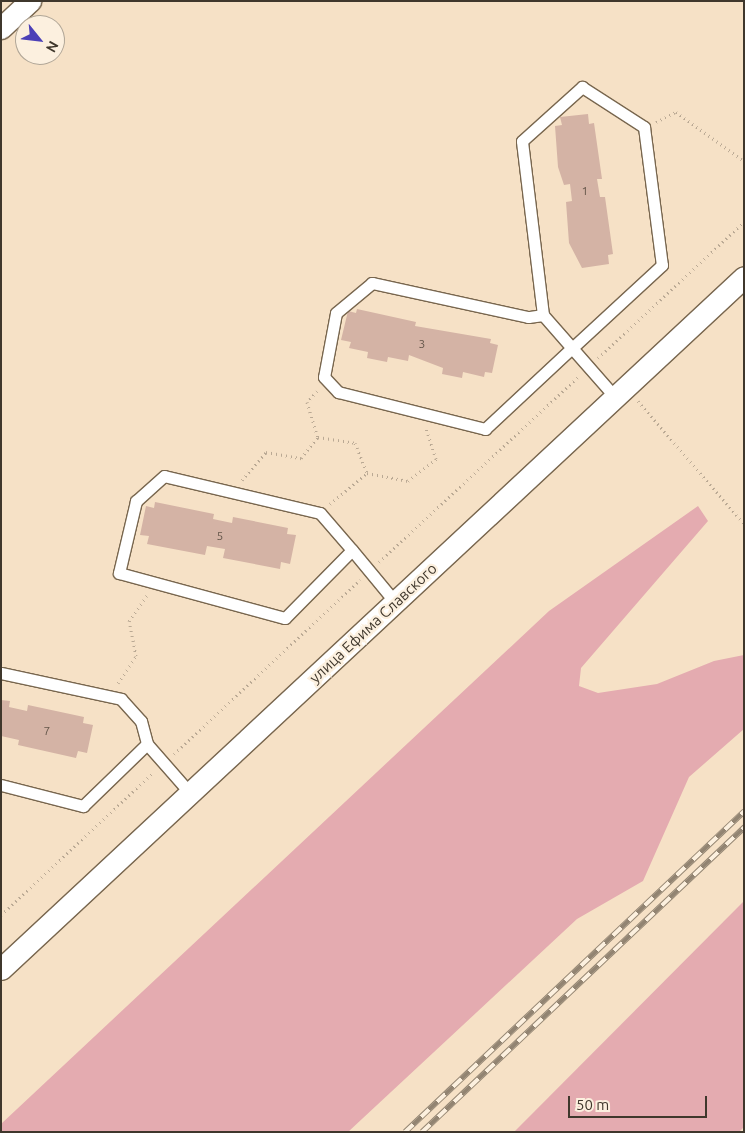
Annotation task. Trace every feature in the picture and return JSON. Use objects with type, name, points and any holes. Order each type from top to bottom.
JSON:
[{"type":"street","points":[[1,28],[30,1]]},
{"type":"street","name":"улица Ефима Славского","points":[[1,969],[744,277]]},
{"type":"lane","points":[[543,315],[528,317],[372,284],[336,313],[327,380],[338,392],[485,429],[572,348],[662,265],[644,128],[582,87],[522,141],[543,315],[572,348],[621,392]]},
{"type":"lane","points":[[352,550],[285,618],[120,573],[136,501],[164,476],[320,513],[352,550],[396,602]]},
{"type":"lane","points":[[1,672],[121,699],[141,721],[147,744],[190,793]]},
{"type":"lane","points":[[1,786],[83,806],[147,744]]},
{"type":"path","points":[[644,128],[676,112],[744,161]]},
{"type":"path","points":[[318,437],[307,402],[327,380]]},
{"type":"path","points":[[621,392],[744,524]]},
{"type":"path","points":[[366,473],[408,481],[436,459],[422,413]]},
{"type":"path","points":[[318,437],[356,443],[366,473]]},
{"type":"path","points":[[232,492],[266,452],[301,458],[318,437]]},
{"type":"path","points":[[320,513],[366,473]]},
{"type":"path","points":[[110,696],[136,656],[130,621],[155,583]]},
{"type":"shaded area","points":[[698,506],[708,521],[581,668],[579,686],[598,693],[657,684],[714,661],[744,655],[744,729],[689,777],[643,881],[577,919],[348,1132],[1,1132],[1,1124],[549,611]]},
{"type":"shaded area","points":[[744,901],[744,1127],[739,1132],[514,1132]]},
{"type":"building","points":[[588,114],[589,124],[594,123],[602,179],[597,179],[600,197],[605,197],[613,254],[608,255],[609,264],[582,268],[569,243],[566,202],[572,201],[570,184],[564,185],[558,167],[555,126],[562,125],[560,117]]},
{"type":"building","points":[[357,309],[416,322],[415,326],[491,339],[490,343],[498,345],[492,373],[485,372],[484,377],[463,372],[462,378],[442,374],[443,368],[409,355],[408,361],[388,357],[387,362],[367,358],[368,352],[349,348],[351,342],[341,340],[348,311],[356,313]]},
{"type":"building","points":[[155,502],[214,514],[213,519],[232,523],[233,517],[288,528],[287,534],[296,535],[290,564],[281,562],[280,569],[223,558],[225,549],[207,546],[205,555],[147,544],[149,536],[140,535],[146,506],[154,508]]},
{"type":"building","points":[[1,700],[10,701],[9,707],[27,711],[28,705],[84,717],[83,723],[93,725],[87,753],[78,751],[76,758],[18,745],[19,740],[1,736]]},
{"type":"railway","points":[[405,1132],[744,811]]},
{"type":"railway","points":[[422,1132],[744,827]]}]
